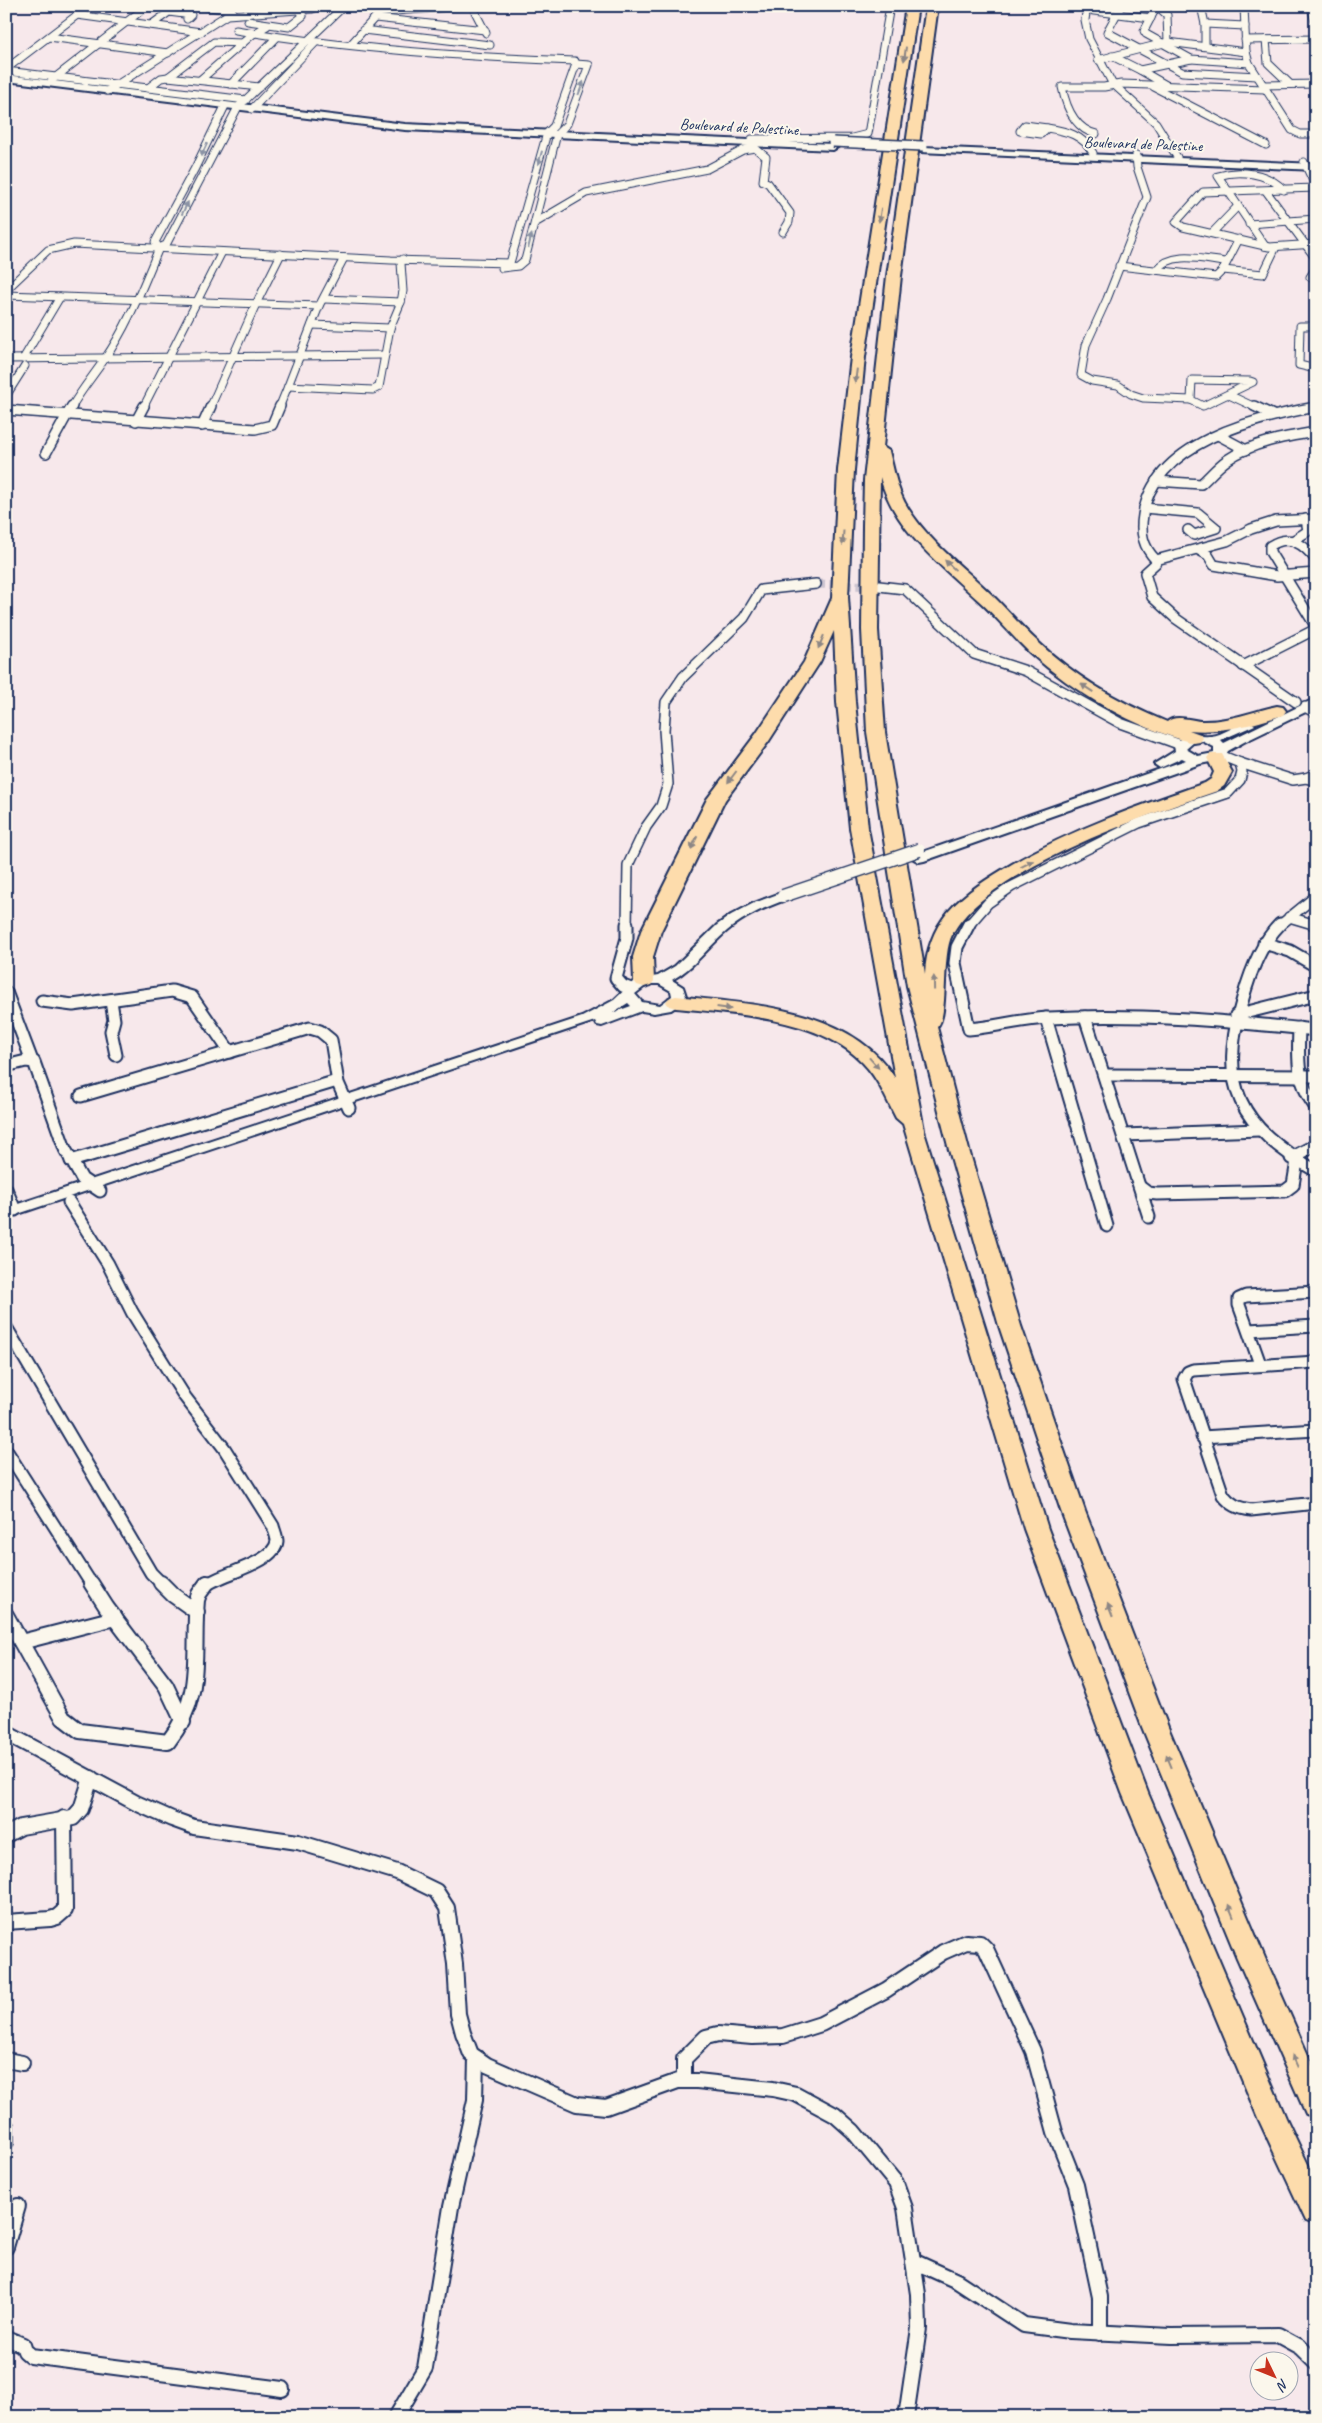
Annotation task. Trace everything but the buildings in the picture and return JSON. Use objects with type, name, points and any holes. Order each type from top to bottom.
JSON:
[{"type":"highway","points":[[912,6],[858,357],[846,470],[840,597],[846,702],[859,828],[915,1135],[1036,1528],[1135,1793],[1272,2118],[1316,2212]]},
{"type":"highway","points":[[932,6],[894,276],[872,480],[870,620],[876,732],[917,986],[959,1150],[1010,1326],[1073,1510],[1162,1745],[1250,1958],[1316,2105]]},
{"type":"highway","points":[[877,437],[892,494],[908,520],[932,548],[986,598],[1036,649],[1066,674],[1108,702],[1192,744]]},
{"type":"highway","points":[[840,597],[812,662],[763,737],[716,799],[651,931],[643,957],[652,989],[791,1019],[842,1039],[863,1052],[879,1069],[915,1135]]},
{"type":"highway","points":[[1108,702],[1144,715],[1194,726],[1228,726],[1277,711]]},
{"type":"highway","points":[[930,1032],[934,1013],[934,977],[937,951],[942,934],[965,904],[977,893],[1024,865],[1149,807],[1211,787],[1218,782],[1223,772],[1214,756]]},
{"type":"street","points":[[6,70],[89,6]]},
{"type":"street","points":[[46,84],[147,6]]},
{"type":"street","points":[[201,6],[232,10],[300,10],[320,6]]},
{"type":"street","points":[[351,44],[380,12],[465,6]]},
{"type":"street","points":[[472,6],[485,30],[490,45],[498,57]]},
{"type":"street","points":[[535,223],[586,193],[707,169],[754,144],[860,138],[868,134],[890,6]]},
{"type":"street","points":[[1121,6],[1107,32],[1138,50],[1188,73],[1257,76]]},
{"type":"street","points":[[1166,43],[1167,15],[1157,6],[1144,33],[1166,43],[1191,59]]},
{"type":"street","points":[[1201,6],[1205,24],[1205,46]]},
{"type":"street","points":[[1244,6],[1246,52],[1249,63],[1292,130],[1300,134],[1316,134]]},
{"type":"street","points":[[1314,6],[1316,26]]},
{"type":"street","points":[[46,453],[82,388],[103,361],[136,300],[159,248],[166,245],[238,107],[342,8],[346,11],[252,109]]},
{"type":"street","points":[[1151,18],[1087,8],[1086,28],[1098,60],[1113,85],[1152,119],[1177,157]]},
{"type":"street","points":[[107,91],[201,32],[232,10]]},
{"type":"street","points":[[248,21],[289,27],[303,16],[300,10]]},
{"type":"street","points":[[151,25],[169,12],[192,15],[187,19]]},
{"type":"street","points":[[77,15],[201,32]]},
{"type":"street","points":[[375,18],[485,30]]},
{"type":"street","points":[[200,80],[263,24]]},
{"type":"street","points":[[1205,24],[1245,26]]},
{"type":"street","points":[[6,290],[52,248],[74,244],[391,260],[499,268],[518,266],[525,260],[557,134],[567,124],[589,64],[576,64],[575,61],[467,57],[277,37],[236,30]]},
{"type":"street","points":[[364,30],[490,45]]},
{"type":"street","points":[[49,37],[168,53]]},
{"type":"street","points":[[231,84],[277,37]]},
{"type":"street","points":[[1245,40],[1316,38]]},
{"type":"street","points":[[1266,40],[1266,55],[1270,67],[1290,84]]},
{"type":"street","points":[[168,77],[214,42],[242,43]]},
{"type":"street","points":[[1098,60],[1166,43],[1246,52]]},
{"type":"street","points":[[232,52],[241,54]]},
{"type":"street","points":[[250,55],[259,56]]},
{"type":"street","points":[[1112,56],[1168,85]]},
{"type":"street","points":[[1140,70],[1191,59],[1249,63]]},
{"type":"street","points":[[510,262],[547,133],[554,126],[576,64]]},
{"type":"street","points":[[6,70],[54,78],[246,100]]},
{"type":"street","points":[[148,88],[161,78],[168,77],[259,87]]},
{"type":"street","name":"Boulevard de Palestine","points":[[6,78],[405,127],[663,138],[754,144],[833,144],[1305,164],[1316,162]]},
{"type":"street","points":[[1096,134],[1088,133],[1072,115],[1062,87],[1168,85],[1264,87],[1316,84]]},
{"type":"street","points":[[1151,85],[1266,145]]},
{"type":"street","points":[[159,248],[155,242],[195,168],[224,106]]},
{"type":"street","points":[[1047,128],[1075,133],[1084,142],[1083,145],[1090,153]]},
{"type":"street","points":[[754,144],[766,158],[763,181],[768,183],[790,213],[789,222],[783,232]]},
{"type":"street","name":"Boulevard de Palestine","points":[[923,148],[1177,157],[1305,164],[1316,167]]},
{"type":"street","points":[[1136,157],[1137,171],[1145,187],[1147,197],[1082,354],[1081,375],[1092,381],[1118,385],[1142,398],[1191,400],[1203,406],[1252,382],[1192,380],[1191,400]]},
{"type":"street","points":[[1305,164],[1316,187],[1266,191],[1201,192],[1176,222],[1183,227],[1265,246],[1316,244]]},
{"type":"street","points":[[1265,246],[1218,177],[1220,174],[1264,176],[1275,180],[1284,190]]},
{"type":"street","points":[[1266,191],[1316,259]]},
{"type":"street","points":[[1212,233],[1238,206]]},
{"type":"street","points":[[1249,224],[1316,219]]},
{"type":"street","points":[[1120,266],[1213,277],[1218,276],[1223,270],[1238,239]]},
{"type":"street","points":[[1223,270],[1256,275],[1263,274],[1276,247]]},
{"type":"street","points":[[136,421],[168,360],[195,301],[222,252]]},
{"type":"street","points":[[202,426],[256,304],[281,254]]},
{"type":"street","points":[[6,410],[202,426],[255,429],[269,427],[272,425],[300,358],[319,306],[344,258]]},
{"type":"street","points":[[1157,270],[1164,262],[1174,258],[1226,262]]},
{"type":"street","points":[[402,261],[494,264],[510,262],[518,266]]},
{"type":"street","points":[[288,386],[373,390],[379,387],[390,328],[401,302],[402,261]]},
{"type":"street","points":[[1316,268],[1310,277],[1316,281]]},
{"type":"street","points":[[6,295],[319,306]]},
{"type":"street","points":[[6,396],[60,297]]},
{"type":"street","points":[[324,299],[401,302]]},
{"type":"street","points":[[312,325],[390,328]]},
{"type":"street","points":[[1316,326],[1300,326],[1299,365],[1316,369]]},
{"type":"street","points":[[6,359],[24,362],[385,358]]},
{"type":"street","points":[[6,366],[24,362]]},
{"type":"street","points":[[1228,395],[1273,415]]},
{"type":"street","points":[[1156,560],[1146,550],[1142,536],[1141,519],[1156,481],[1162,473],[1182,455],[1218,435],[1273,415],[1316,407]]},
{"type":"street","points":[[1156,481],[1201,484],[1228,459],[1246,450],[1278,439],[1316,432]]},
{"type":"street","points":[[1218,435],[1246,450]]},
{"type":"street","points":[[1144,508],[1198,513],[1216,528],[1194,534],[1188,530]]},
{"type":"street","points":[[1156,560],[1227,541],[1251,529],[1276,521],[1313,518],[1308,532],[1294,540],[1276,542],[1270,546],[1270,552],[1316,628],[1243,666]]},
{"type":"street","points":[[1294,540],[1306,546],[1316,560]]},
{"type":"street","points":[[1199,550],[1208,555],[1216,567],[1285,576],[1316,573]]},
{"type":"street","points":[[1156,560],[1156,564],[1145,573],[1152,597],[1175,618],[1243,666],[1308,706]]},
{"type":"street","points":[[652,989],[622,986],[616,978],[627,938],[628,865],[634,849],[665,796],[668,768],[664,730],[666,702],[683,677],[744,618],[761,590],[816,584]]},
{"type":"street","points":[[879,586],[905,589],[974,654],[1026,671],[1120,723],[1154,737],[1192,744],[1220,746],[1214,756]]},
{"type":"street","points":[[6,1189],[11,1212],[97,1188],[347,1104],[582,1021],[698,967],[741,924],[784,900],[1214,756],[1308,706],[1316,692]]},
{"type":"street","points":[[919,854],[1152,768],[1192,744],[1277,711],[1308,706]]},
{"type":"street","points":[[1192,744],[1214,756],[1293,780],[1311,780],[1316,774]]},
{"type":"street","points":[[1240,763],[1242,778],[1235,789],[1228,794],[1156,816],[1011,887],[988,903],[970,922],[957,947],[955,963],[969,1029],[1046,1018],[1145,1017],[1235,1018],[1316,1030]]},
{"type":"street","points":[[1316,896],[1289,917],[1264,943],[1235,1018],[1231,1076],[1239,1097],[1260,1130],[1294,1160],[1316,1171]]},
{"type":"street","points":[[1289,917],[1316,924]]},
{"type":"street","points":[[1264,943],[1290,951],[1316,966]]},
{"type":"street","points":[[347,1104],[587,1028],[641,1007],[664,1008],[652,989]]},
{"type":"street","points":[[641,1007],[633,1002],[652,989]]},
{"type":"street","points":[[42,1001],[73,1005],[172,991],[188,995],[230,1052]]},
{"type":"street","points":[[6,992],[47,1105],[71,1161],[84,1180],[97,1188]]},
{"type":"street","points":[[1235,1018],[1316,995]]},
{"type":"street","points":[[111,1001],[114,1020],[111,1032],[116,1055]]},
{"type":"street","points":[[1085,1017],[1149,1217]]},
{"type":"street","points":[[1046,1018],[1107,1226]]},
{"type":"street","points":[[82,1096],[310,1028],[320,1030],[333,1041],[337,1081],[347,1104]]},
{"type":"street","points":[[1299,1028],[1297,1075],[1308,1098],[1316,1108]]},
{"type":"street","points":[[6,1066],[32,1061]]},
{"type":"street","points":[[1104,1075],[1316,1076]]},
{"type":"street","points":[[71,1161],[337,1081]]},
{"type":"street","points":[[1124,1135],[1260,1130]]},
{"type":"street","points":[[1294,1160],[1316,1145]]},
{"type":"street","points":[[1140,1187],[1148,1193],[1157,1194],[1285,1191],[1293,1184],[1294,1160]]},
{"type":"street","points":[[6,1223],[69,1202],[97,1188]]},
{"type":"street","points":[[6,1615],[63,1718],[80,1731],[168,1742],[188,1713],[195,1690],[199,1593],[210,1581],[227,1572],[263,1560],[278,1542],[278,1535],[224,1448],[185,1397],[132,1312],[108,1264],[69,1202]]},
{"type":"street","points":[[1260,1364],[1239,1305],[1240,1298],[1316,1292]]},
{"type":"street","points":[[1249,1330],[1316,1326]]},
{"type":"street","points":[[6,1327],[151,1573],[173,1594],[197,1612]]},
{"type":"street","points":[[1316,1362],[1260,1364],[1193,1370],[1186,1374],[1185,1385],[1223,1494],[1235,1507],[1249,1510],[1316,1503]]},
{"type":"street","points":[[1202,1437],[1316,1430]]},
{"type":"street","points":[[6,1450],[115,1618],[166,1686],[183,1722]]},
{"type":"street","points":[[21,1642],[115,1618]]},
{"type":"street","points":[[6,1733],[153,1812],[194,1827],[298,1842],[397,1872],[436,1891],[447,1908],[450,1920],[456,1964],[458,2014],[471,2054],[486,2065],[577,2104],[606,2106],[684,2081],[774,2088],[796,2094],[835,2115],[853,2130],[896,2183],[905,2208],[907,2232],[918,2294],[919,2328],[906,2417]]},
{"type":"street","points":[[6,1835],[20,1827],[64,1818],[73,1818],[81,1809],[91,1778]]},
{"type":"street","points":[[6,1922],[50,1919],[57,1917],[65,1910],[64,1818]]},
{"type":"street","points":[[684,2081],[684,2059],[699,2042],[706,2038],[718,2034],[752,2038],[783,2036],[821,2024],[886,1990],[943,1952],[966,1942],[980,1942],[986,1949],[1033,2051],[1055,2132],[1076,2185],[1100,2297],[1100,2333]]},
{"type":"street","points":[[396,2417],[425,2368],[451,2206],[475,2100],[476,2058]]},
{"type":"street","points":[[6,2060],[22,2063]]},
{"type":"street","points":[[6,2126],[6,2142]]},
{"type":"street","points":[[6,2247],[18,2206]]},
{"type":"street","points":[[913,2261],[957,2281],[1024,2325],[1070,2332],[1171,2336],[1278,2335],[1300,2347],[1316,2363]]},
{"type":"street","points":[[6,2338],[23,2345],[25,2351],[31,2356],[282,2389]]},
{"type":"tunnel","points":[[816,584],[877,586]]}]
